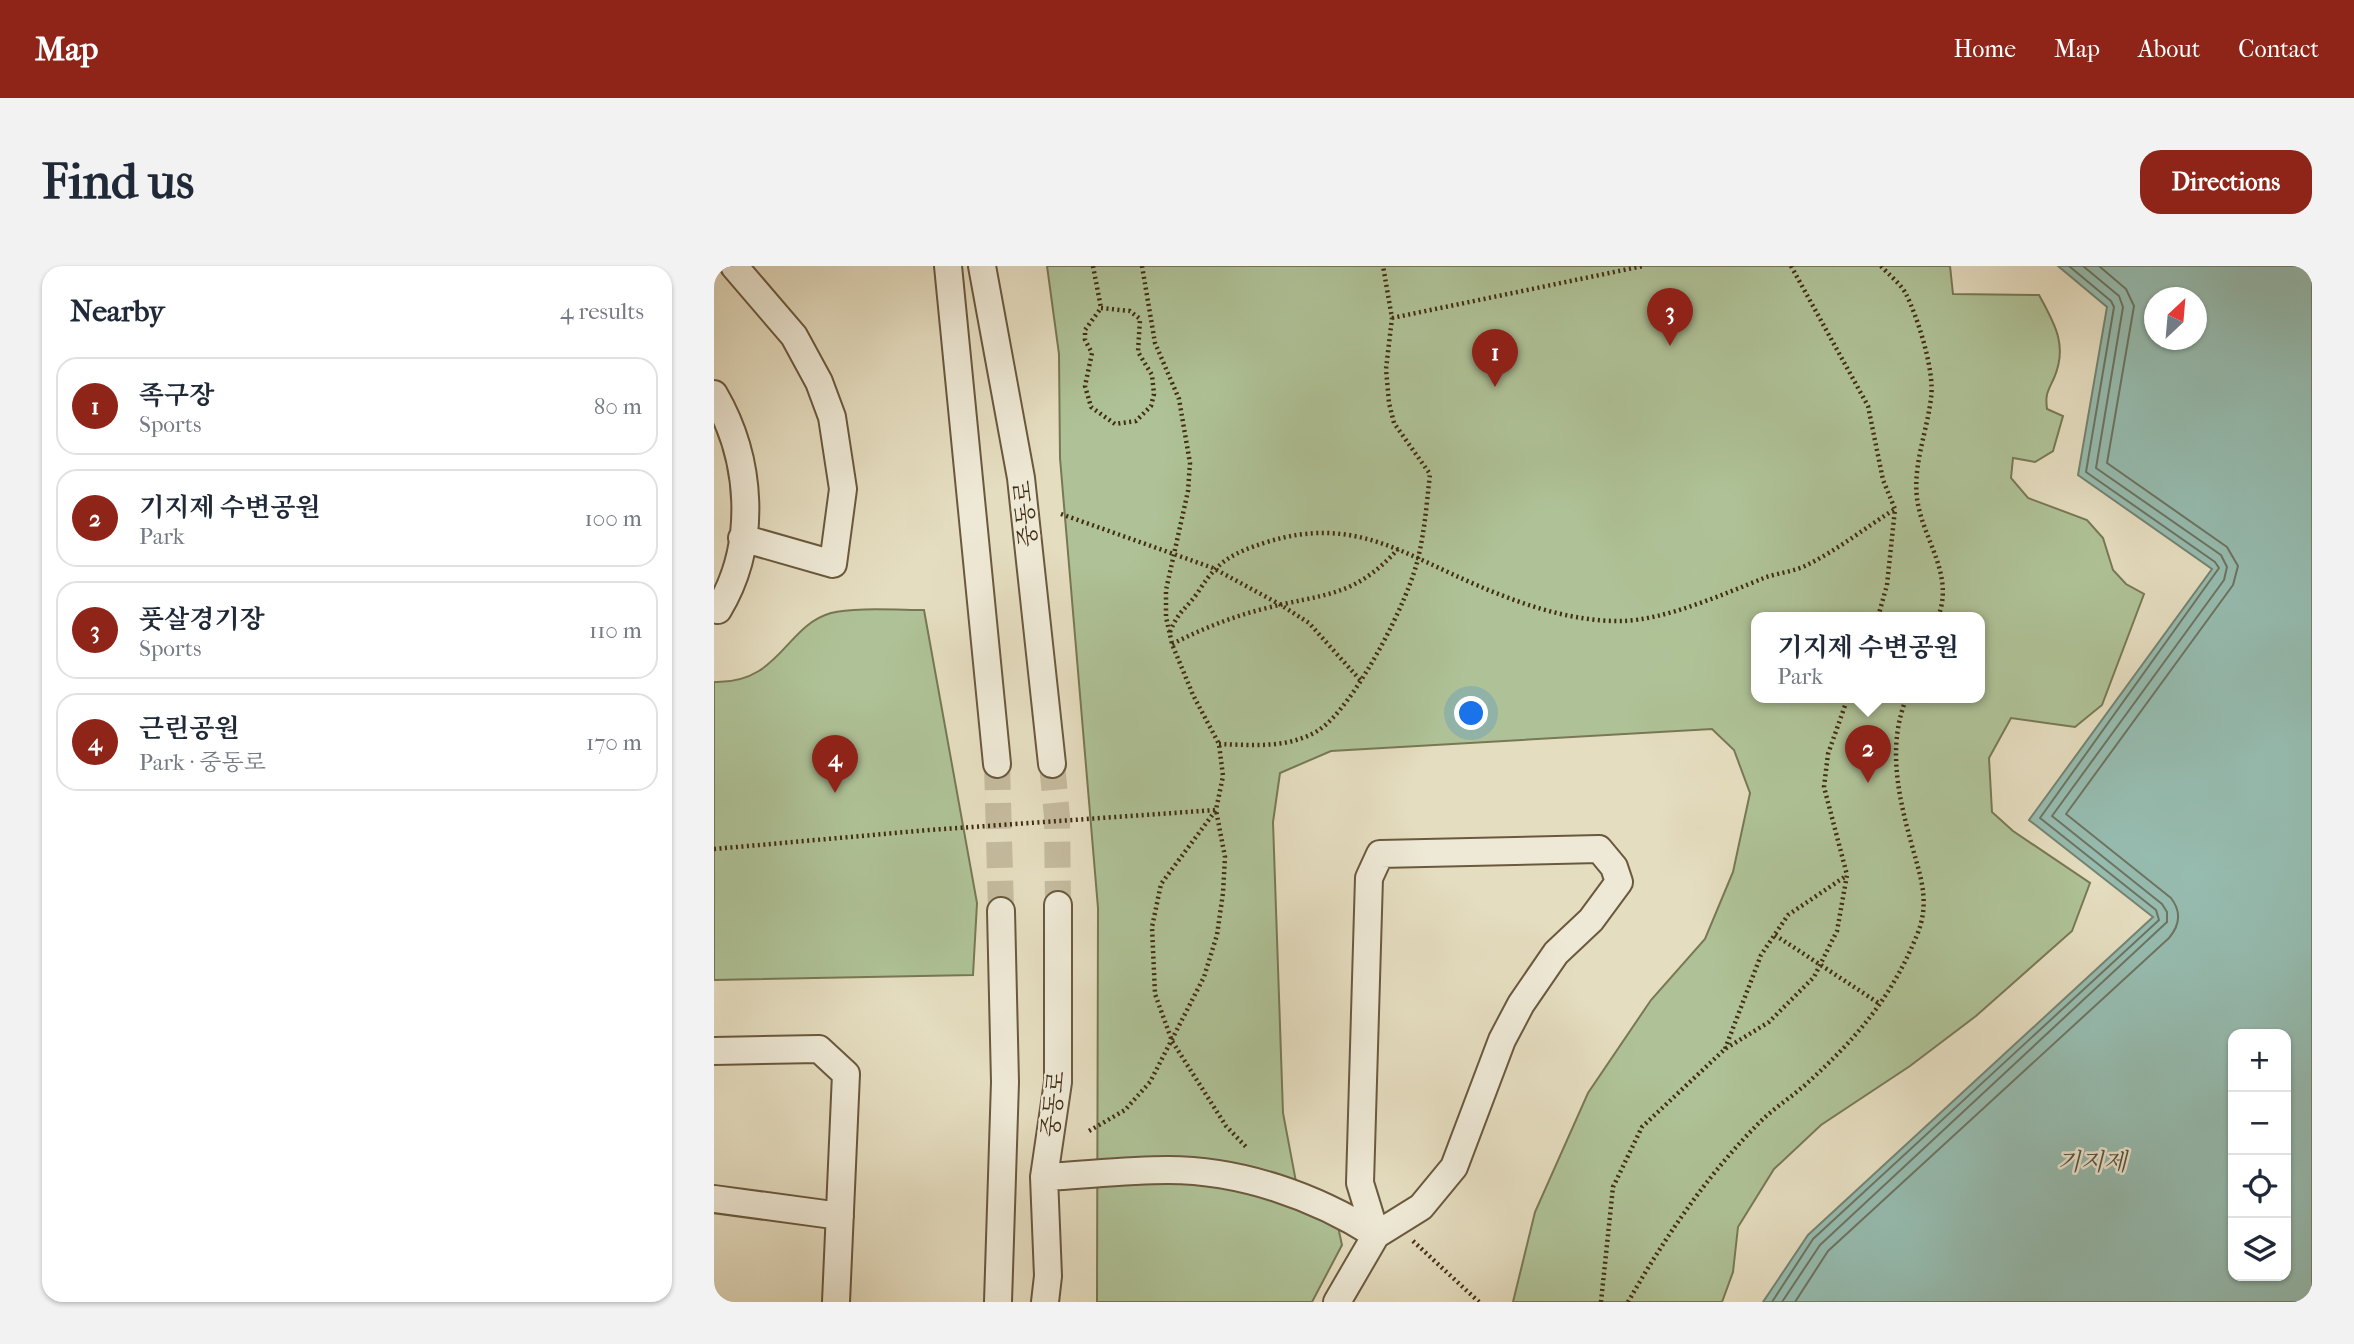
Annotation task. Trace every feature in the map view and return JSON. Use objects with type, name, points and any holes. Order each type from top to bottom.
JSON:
[{"type":"street","points":[[734,266],[794,336],[819,382],[832,417],[843,489],[833,564],[742,538]]},
{"type":"street","points":[[948,266],[997,764]]},
{"type":"street","name":"중동로","points":[[982,266],[1021,478],[1052,764]]},
{"type":"street","points":[[714,394],[731,423],[746,481],[742,538],[734,583],[718,610]]},
{"type":"street","points":[[1337,1302],[1385,1230],[1421,1207],[1454,1167],[1502,1040],[1521,1004],[1556,953],[1591,920],[1619,882],[1614,867],[1599,849],[1380,854],[1369,878],[1360,1183],[1385,1230]]},
{"type":"street","name":"중동로","points":[[1045,1302],[1048,1276],[1044,1177],[1058,1082],[1058,905]]},
{"type":"street","name":"중동로","points":[[998,1302],[1004,1082],[1001,911]]},
{"type":"street","points":[[714,1051],[819,1049],[846,1074],[836,1302]]},
{"type":"street","points":[[1044,1177],[1170,1170],[1228,1175],[1314,1201],[1385,1230]]},
{"type":"street","points":[[714,1199],[840,1216]]},
{"type":"path","points":[[1093,266],[1101,308],[1086,330],[1085,340],[1092,353],[1087,394],[1091,407],[1103,418],[1125,425],[1136,422],[1151,406],[1154,394],[1152,375],[1138,352],[1140,319],[1130,311],[1101,308]]},
{"type":"path","points":[[1089,1131],[1125,1110],[1150,1082],[1204,977],[1217,935],[1225,857],[1216,810],[1223,776],[1219,744],[1193,695],[1172,645],[1166,617],[1166,590],[1188,491],[1190,463],[1179,399],[1154,343],[1142,266]]},
{"type":"path","points":[[1219,744],[1279,745],[1319,730],[1361,681],[1390,632],[1419,556],[1430,474],[1394,423],[1389,403],[1386,369],[1392,318],[1384,266]]},
{"type":"path","points":[[1392,318],[1643,266]]},
{"type":"path","points":[[1791,266],[1868,407],[1883,480],[1895,509],[1887,585],[1879,612]]},
{"type":"path","points":[[1881,266],[1905,292],[1919,327],[1932,394],[1915,480],[1924,528],[1940,563],[1943,589],[1939,612]]},
{"type":"path","points":[[1169,633],[1177,613],[1198,593],[1213,568],[1247,549],[1290,535],[1327,533],[1374,540],[1419,556],[1478,586],[1532,605],[1582,619],[1625,621],[1719,597],[1766,577],[1804,566],[1895,509]]},
{"type":"path","points":[[1061,514],[1121,538],[1213,568],[1281,605],[1309,623],[1361,681]]},
{"type":"path","points":[[1172,645],[1212,624],[1352,587],[1377,572],[1398,549]]},
{"type":"path","points":[[1601,1302],[1613,1187],[1642,1127],[1725,1049],[1769,1022],[1814,977],[1837,931],[1847,875],[1824,787],[1828,754],[1846,703]]},
{"type":"path","points":[[1628,1302],[1701,1189],[1765,1117],[1834,1059],[1869,1023],[1901,968],[1925,910],[1925,886],[1905,821],[1896,761],[1898,718],[1904,703]]},
{"type":"path","points":[[714,849],[1216,810]]},
{"type":"path","points":[[1216,810],[1161,884],[1152,927],[1155,994],[1172,1041],[1226,1126],[1248,1149]]},
{"type":"path","points":[[1725,1049],[1762,955],[1788,915],[1847,875]]},
{"type":"path","points":[[1774,935],[1880,1004]]},
{"type":"path","points":[[1385,1230],[1479,1302]]},
{"type":"green space","points":[[1047,266],[1950,266],[1953,294],[2039,295],[2060,345],[2058,366],[2047,396],[2047,409],[2063,416],[2053,451],[2035,462],[2013,458],[2011,478],[2028,498],[2087,520],[2103,538],[2113,570],[2126,584],[2144,594],[2102,705],[2075,727],[2011,718],[1989,758],[1992,812],[2013,831],[2090,883],[2072,931],[1976,1016],[1910,1066],[1821,1125],[1774,1169],[1738,1227],[1733,1272],[1722,1302],[1513,1302],[1535,1212],[1588,1093],[1651,1000],[1705,939],[1733,872],[1750,793],[1734,750],[1712,729],[1331,751],[1280,773],[1273,822],[1283,1113],[1300,1203],[1337,1222],[1342,1245],[1312,1302],[1097,1302],[1098,908],[1060,458],[1059,354]]},
{"type":"green space","points":[[863,609],[924,610],[977,903],[973,975],[714,980],[714,682],[736,680],[754,674],[815,620],[831,613]]},
{"type":"water","name":"기지제","points":[[2058,266],[2312,266],[2312,1302],[1763,1302],[1808,1235],[2153,917],[2029,820],[2212,569],[2078,475],[2107,307]]},
{"type":"tunnel","points":[[997,764],[1001,911]]},
{"type":"tunnel","points":[[1052,764],[1057,817],[1058,905]]},
{"type":"place","name":"풋살경기장","points":[[1670,346]]},
{"type":"place","name":"족구장","points":[[1495,387]]},
{"type":"place","name":"기지제 수변공원","points":[[1868,783]]},
{"type":"place","name":"근린공원","points":[[835,793]]}]
